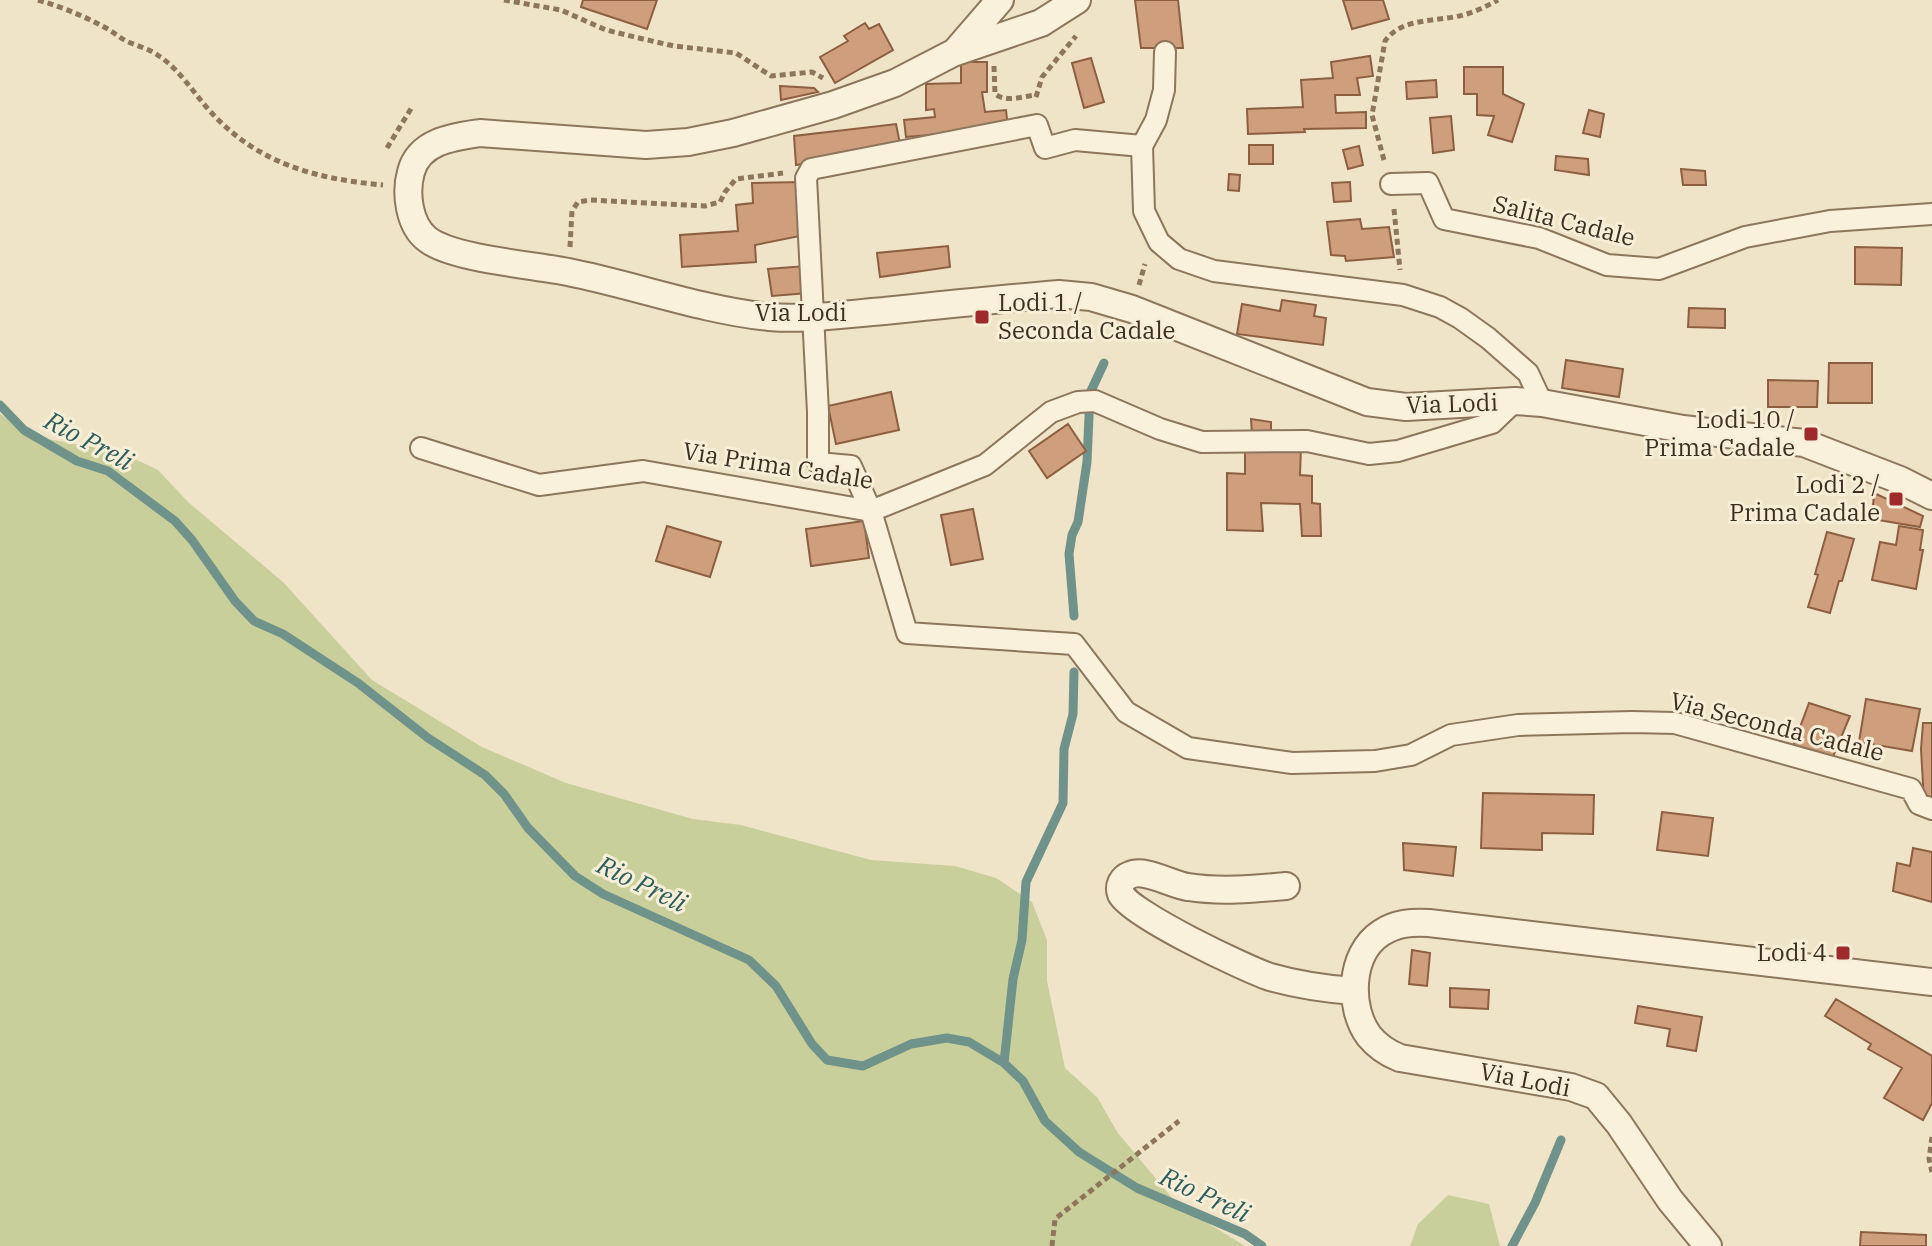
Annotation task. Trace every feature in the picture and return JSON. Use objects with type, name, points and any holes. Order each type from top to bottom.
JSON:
[{"type":"street","points":[[953,53],[1000,0]]},
{"type":"street","name":"Via Lodi","points":[[1068,3],[1041,23],[953,53],[895,83],[833,105],[733,133],[688,142],[646,145],[480,133],[454,137],[425,149],[417,159],[411,170],[409,205],[424,238],[438,246],[471,255],[569,272],[723,309],[769,317],[814,317],[1059,294],[1091,297],[1132,309],[1367,402],[1406,407],[1515,401],[1542,403],[1683,429],[1804,443],[1900,480],[1932,496]]},
{"type":"street","points":[[1165,52],[1164,90],[1156,120],[1142,146],[1144,211],[1159,242],[1179,259],[1214,271],[1403,295],[1440,307],[1488,338],[1528,373],[1542,403]]},
{"type":"street","points":[[811,169],[1037,125],[1045,148],[1075,140],[1142,146]]},
{"type":"street","name":"Via Seconda Cadale","points":[[811,169],[806,178],[818,463],[851,466],[871,511],[907,633],[1074,644],[1126,712],[1188,748],[1292,763],[1375,761],[1411,755],[1451,735],[1518,725],[1675,723],[1911,789],[1919,804],[1932,809]]},
{"type":"street","name":"Salita Cadale","points":[[1391,184],[1428,183],[1444,219],[1539,238],[1607,265],[1659,269],[1745,237],[1830,221],[1932,214]]},
{"type":"street","name":"Via Prima Cadale","points":[[421,448],[539,485],[643,471],[871,511],[985,465],[1051,412],[1078,402],[1095,401],[1160,429],[1202,442],[1307,441],[1369,454],[1398,451],[1492,423],[1515,401]]},
{"type":"street","points":[[1286,886],[1255,889],[1187,887],[1135,873],[1125,876],[1120,888],[1121,895],[1142,914],[1240,965],[1301,985],[1354,991],[1360,960],[1370,943],[1387,930],[1410,922],[1932,982]]},
{"type":"street","name":"Via Lodi","points":[[1354,991],[1357,1010],[1367,1034],[1388,1053],[1400,1058],[1571,1087],[1596,1096],[1619,1124],[1670,1200],[1708,1246]]},
{"type":"path","points":[[38,0],[73,11],[109,29],[123,40],[158,55],[185,79],[210,111],[237,136],[267,157],[294,169],[374,184]]},
{"type":"path","points":[[504,0],[561,10],[606,30],[643,39],[736,53],[771,76],[812,72],[825,80],[829,87]]},
{"type":"path","points":[[1403,295],[1391,184],[1372,115],[1385,41],[1392,32],[1412,23],[1464,15],[1498,0]]},
{"type":"path","points":[[1037,125],[1035,107],[1042,77],[1081,31]]},
{"type":"path","points":[[569,272],[570,226],[572,211],[578,202],[705,206],[720,202],[736,179],[811,169]]},
{"type":"path","points":[[1052,1246],[1055,1219],[1179,1121]]},
{"type":"path","points":[[1932,1137],[1929,1159],[1932,1172]]},
{"type":"green space","points":[[0,414],[37,437],[120,452],[158,470],[188,502],[283,582],[372,680],[482,747],[566,783],[693,819],[741,825],[871,860],[955,866],[996,878],[1032,902],[1047,940],[1047,981],[1065,1068],[1097,1097],[1118,1133],[1177,1204],[1245,1246],[0,1246]]},
{"type":"green space","points":[[1448,1195],[1489,1204],[1500,1246],[1410,1246],[1418,1224]]},
{"type":"building","points":[[583,0],[657,0],[647,29],[581,7]]},
{"type":"building","points":[[1135,0],[1178,0],[1183,48],[1141,48]]},
{"type":"building","points":[[1343,0],[1383,0],[1389,19],[1352,29]]},
{"type":"building","points":[[865,23],[869,29],[879,24],[893,50],[835,83],[820,57],[848,41],[844,36]]},
{"type":"building","points":[[1370,56],[1373,76],[1357,78],[1360,95],[1335,95],[1336,113],[1366,112],[1366,128],[1248,134],[1247,109],[1303,107],[1301,80],[1333,78],[1331,62]]},
{"type":"building","points":[[1091,58],[1104,102],[1084,108],[1072,63]]},
{"type":"building","points":[[961,62],[987,62],[987,92],[982,92],[985,112],[1006,110],[1008,128],[906,137],[904,120],[935,117],[934,109],[926,110],[926,84],[961,83]]},
{"type":"building","points":[[1464,67],[1503,67],[1503,94],[1524,104],[1512,142],[1488,135],[1494,116],[1477,115],[1477,94],[1464,94]]},
{"type":"building","points":[[1436,80],[1437,97],[1407,99],[1406,82]]},
{"type":"building","points":[[780,86],[814,88],[818,92],[781,100]]},
{"type":"building","points":[[1589,110],[1604,114],[1600,137],[1583,133]]},
{"type":"building","points":[[1451,116],[1454,150],[1433,153],[1430,118]]},
{"type":"building","points":[[896,124],[901,149],[796,165],[794,136]]},
{"type":"building","points":[[1249,145],[1273,145],[1273,164],[1249,164]]},
{"type":"building","points":[[1359,146],[1363,165],[1348,169],[1343,150]]},
{"type":"building","points":[[1556,156],[1588,159],[1589,175],[1555,170]]},
{"type":"building","points":[[1681,169],[1705,171],[1706,185],[1683,185]]},
{"type":"building","points":[[1229,174],[1240,175],[1239,191],[1228,190]]},
{"type":"building","points":[[802,182],[805,235],[755,245],[756,262],[682,267],[680,235],[738,231],[736,205],[753,203],[752,183]]},
{"type":"building","points":[[1350,182],[1351,201],[1334,202],[1332,183]]},
{"type":"building","points":[[1360,219],[1362,229],[1389,227],[1394,257],[1346,261],[1345,256],[1331,255],[1327,222]]},
{"type":"building","points":[[948,246],[950,267],[880,277],[877,253]]},
{"type":"building","points":[[1855,247],[1902,248],[1901,285],[1855,284]]},
{"type":"building","points":[[806,266],[808,293],[772,296],[768,269]]},
{"type":"building","points":[[1282,300],[1316,305],[1314,316],[1326,318],[1323,345],[1237,334],[1242,304],[1280,311]]},
{"type":"building","points":[[1689,308],[1725,309],[1725,328],[1688,327]]},
{"type":"building","points":[[1566,360],[1623,369],[1619,397],[1562,388]]},
{"type":"building","points":[[1829,363],[1872,363],[1872,403],[1828,403]]},
{"type":"building","points":[[1768,380],[1818,381],[1817,407],[1768,407]]},
{"type":"building","points":[[891,392],[899,430],[836,444],[828,406]]},
{"type":"building","points":[[1251,419],[1271,422],[1271,437],[1252,435]]},
{"type":"building","points":[[1068,424],[1086,451],[1047,478],[1029,451]]},
{"type":"building","points":[[1245,444],[1301,446],[1300,475],[1312,476],[1312,503],[1320,504],[1321,536],[1302,536],[1300,504],[1261,503],[1263,531],[1227,530],[1227,473],[1245,474]]},
{"type":"building","points":[[1874,493],[1923,516],[1920,527],[1872,519]]},
{"type":"building","points":[[973,509],[983,559],[951,565],[941,515]]},
{"type":"building","points":[[864,521],[869,558],[811,566],[806,529]]},
{"type":"building","points":[[667,526],[721,542],[710,577],[656,561]]},
{"type":"building","points":[[1899,526],[1923,530],[1916,589],[1872,580],[1880,542],[1896,545]]},
{"type":"building","points":[[1827,532],[1854,539],[1830,613],[1808,607]]},
{"type":"building","points":[[1866,699],[1920,709],[1912,751],[1859,742]]},
{"type":"building","points":[[1809,703],[1850,716],[1832,759],[1793,746]]},
{"type":"building","points":[[1923,723],[1932,723],[1932,801],[1924,801]]},
{"type":"building","points":[[1483,793],[1594,795],[1593,834],[1542,833],[1542,850],[1481,848]]},
{"type":"building","points":[[1662,812],[1713,818],[1708,856],[1657,850]]},
{"type":"building","points":[[1403,843],[1456,847],[1453,876],[1404,870]]},
{"type":"building","points":[[1913,848],[1932,852],[1932,902],[1893,891],[1897,863],[1910,866]]},
{"type":"building","points":[[1412,950],[1430,953],[1427,986],[1409,984]]},
{"type":"building","points":[[1450,988],[1489,990],[1488,1009],[1450,1007]]},
{"type":"building","points":[[1836,999],[1932,1056],[1932,1103],[1923,1120],[1884,1098],[1902,1068],[1868,1049],[1871,1044],[1825,1016]]},
{"type":"building","points":[[1638,1006],[1702,1017],[1696,1051],[1667,1046],[1670,1029],[1635,1023]]},
{"type":"building","points":[[1861,1232],[1926,1235],[1926,1246],[1860,1246]]},
{"type":"waterway","points":[[1074,616],[1069,554],[1078,522],[1087,462],[1090,393],[1104,363]]},
{"type":"waterway","name":"Rio Preli","points":[[0,405],[24,430],[77,461],[108,471],[175,521],[235,601],[254,621],[283,634],[358,683],[428,738],[485,775],[504,794],[528,828],[575,876],[603,894],[749,960],[776,986],[812,1044],[827,1060],[863,1066],[911,1044],[947,1038],[969,1042],[1004,1063],[1023,1081],[1045,1121],[1079,1152],[1137,1188],[1245,1234],[1262,1246]]},
{"type":"waterway","points":[[1004,1063],[1013,979],[1022,940],[1026,882],[1063,803],[1064,749],[1073,714],[1074,672]]},
{"type":"waterway","points":[[1512,1246],[1535,1203],[1561,1140]]},
{"type":"place","name":"Lodi 1 / Seconda Cadale","points":[[982,317]]},
{"type":"place","name":"Lodi 10 / Prima Cadale","points":[[1811,434]]},
{"type":"place","name":"Lodi 2 / Prima Cadale","points":[[1896,499]]},
{"type":"place","name":"Lodi 4","points":[[1843,953]]}]
